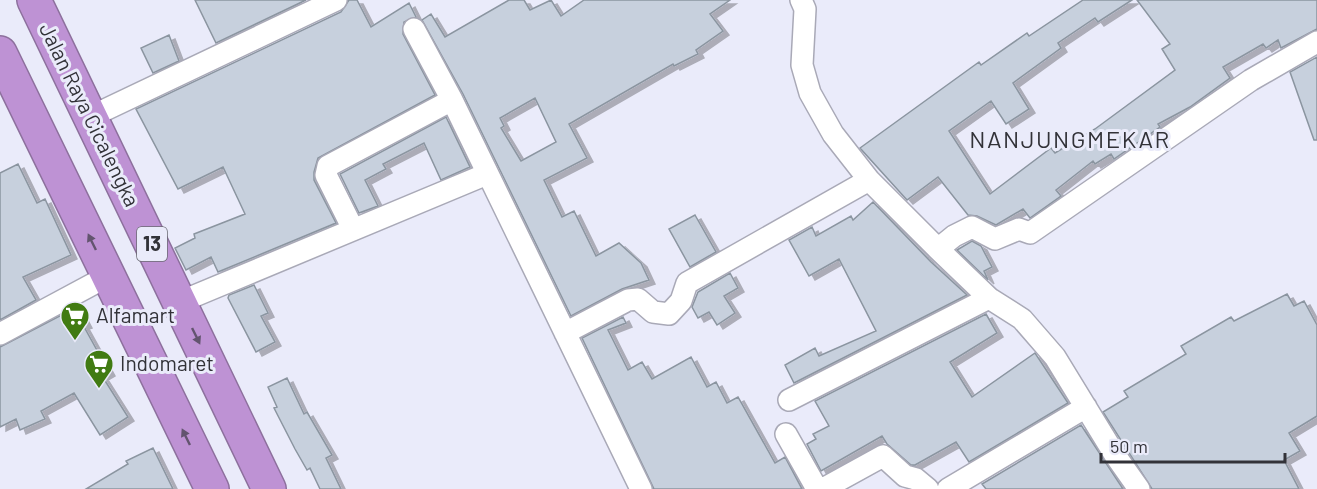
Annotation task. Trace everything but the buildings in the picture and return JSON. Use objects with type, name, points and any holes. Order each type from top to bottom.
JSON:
[{"type":"highway","name":"Jalan Raya Cicalengka","points":[[34,0],[269,489]]},
{"type":"highway","points":[[0,52],[212,489]]},
{"type":"street","points":[[90,117],[336,0]]},
{"type":"street","points":[[801,0],[805,9],[802,65],[810,93],[833,134],[869,180],[989,298],[1022,319],[1055,357],[1139,489]]},
{"type":"street","points":[[414,29],[453,100],[641,489]]},
{"type":"street","points":[[938,249],[954,236],[972,227],[995,239],[1019,230],[1030,233],[1251,80],[1317,42]]},
{"type":"street","points":[[353,229],[326,176],[328,166],[453,100]]},
{"type":"street","points":[[180,302],[487,174]]},
{"type":"street","points":[[565,333],[628,300],[638,300],[653,312],[669,314],[681,301],[687,284],[869,180]]},
{"type":"street","points":[[0,334],[108,276]]},
{"type":"street","points":[[789,400],[989,298]]},
{"type":"street","points":[[948,489],[1086,407]]},
{"type":"street","points":[[786,434],[817,489]]},
{"type":"street","points":[[823,489],[883,456],[905,476],[916,479],[928,489]]},
{"type":"place","name":"Alfamart","points":[[75,342]]},
{"type":"place","name":"Indomaret","points":[[99,390]]},
{"type":"district","name":"NANJUNGMEKAR","points":[[1070,140]]}]
